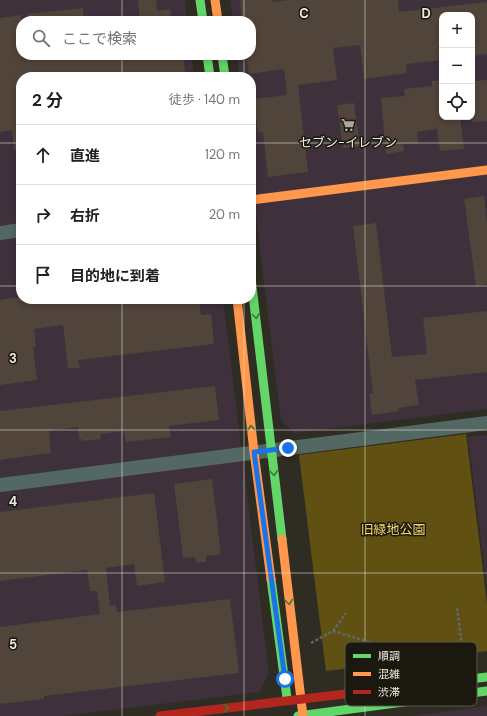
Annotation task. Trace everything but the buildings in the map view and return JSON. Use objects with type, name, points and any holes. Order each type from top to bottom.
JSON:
[{"type":"street","points":[[200,0],[202,16]]},
{"type":"street","points":[[215,0],[217,16]]},
{"type":"street","points":[[208,60],[209,72]]},
{"type":"street","points":[[223,60],[224,72]]},
{"type":"street","points":[[256,199],[487,170]]},
{"type":"street","points":[[0,233],[16,231]]},
{"type":"street","points":[[238,304],[254,452],[290,716]]},
{"type":"street","points":[[254,304],[301,698],[301,716],[375,706]]},
{"type":"street","points":[[0,485],[487,422]]},
{"type":"street","points":[[477,678],[487,677]]},
{"type":"street","points":[[477,692],[487,691]]},
{"type":"street","points":[[160,716],[345,693]]},
{"type":"path","points":[[457,608],[461,642]]},
{"type":"path","points":[[309,644],[333,631],[346,613]]},
{"type":"path","points":[[333,631],[369,642]]},
{"type":"shaded area","points":[[0,0],[185,0],[187,16],[16,16],[16,60],[192,60],[194,72],[16,72],[16,304],[224,304],[269,673],[259,692],[64,716],[0,716]]},
{"type":"shaded area","points":[[230,0],[487,0],[487,409],[295,433],[281,421],[256,216],[256,72],[239,72],[237,60],[256,60],[256,16],[232,16]]},
{"type":"shaded area","points":[[487,435],[487,589],[468,437]]},
{"type":"shaded area","points":[[487,706],[487,716],[411,716]]},
{"type":"green space","name":"旧緑地公園","points":[[466,434],[487,603],[487,651],[477,652],[477,642],[345,642],[345,669],[326,671],[299,455]]},
{"type":"traffic: fast","points":[[200,0],[202,16]]},
{"type":"traffic: fast","points":[[208,60],[209,72]]},
{"type":"traffic: fast","points":[[223,60],[224,72]]},
{"type":"traffic: fast","points":[[254,304],[282,539]]},
{"type":"traffic: fast","points":[[271,579],[287,698]]},
{"type":"traffic: fast","points":[[477,678],[487,677]]},
{"type":"traffic: fast","points":[[477,692],[487,691]]},
{"type":"traffic: fast","points":[[298,716],[374,706]]},
{"type":"traffic: slow","points":[[215,0],[217,16]]},
{"type":"traffic: slow","points":[[256,199],[487,170]]},
{"type":"traffic: slow","points":[[238,304],[254,452],[271,579]]},
{"type":"traffic: slow","points":[[282,539],[303,716]]},
{"type":"traffic: jam","points":[[160,716],[345,694]]},
{"type":"place","name":"セブン-イレブン","points":[[348,125]]},
{"type":"route","points":[[285,679],[254,452],[288,448]]}]
